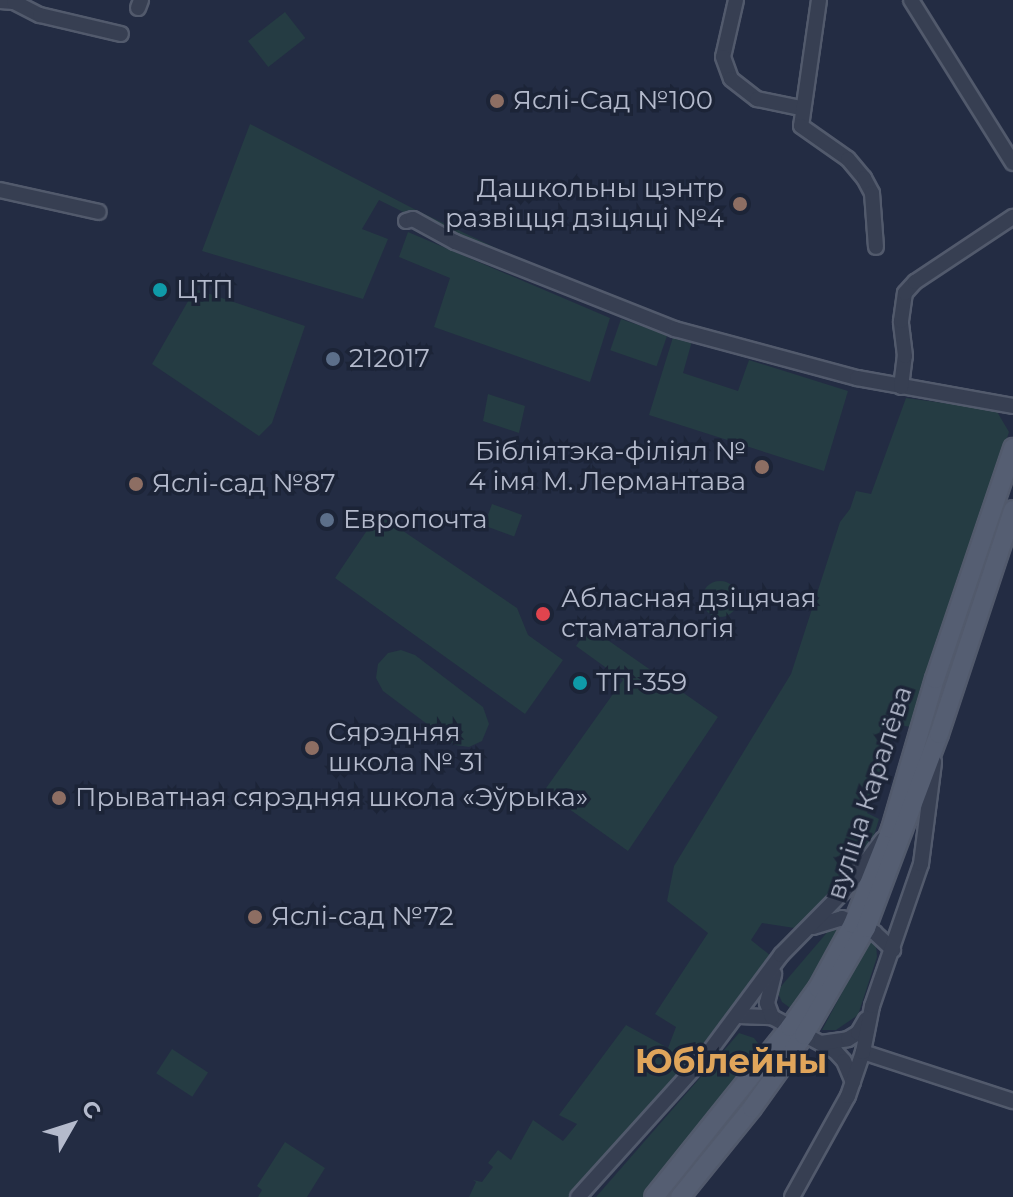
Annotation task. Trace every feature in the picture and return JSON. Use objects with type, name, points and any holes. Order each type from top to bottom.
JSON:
[{"type":"main road","name":"вуліца Каралёва","points":[[860,926],[935,679],[1013,448]]},
{"type":"main road","name":"вуліца Каралёва","points":[[680,1197],[752,1108],[805,1035],[860,926],[939,734],[1013,510]]},
{"type":"main road","name":"вуліца Каралёва","points":[[654,1197],[805,1035]]},
{"type":"street","points":[[736,0],[723,57],[731,79],[757,99],[801,108]]},
{"type":"street","points":[[911,0],[1013,163]]},
{"type":"street","points":[[0,1],[14,2],[40,15],[121,34]]},
{"type":"street","points":[[821,1],[801,108],[801,126],[805,132],[848,159],[864,178],[872,193],[876,247]]},
{"type":"street","points":[[0,190],[99,212]]},
{"type":"street","points":[[901,387],[905,356],[901,321],[905,293],[915,282],[1013,217]]},
{"type":"street","points":[[406,221],[413,219],[455,242],[675,329],[901,387],[1013,406]]},
{"type":"street","points":[[805,1035],[848,1039],[858,1033],[872,1006],[921,864],[939,734]]},
{"type":"street","name":"вуліца Каралёва","points":[[578,1197],[739,1016],[781,955],[844,891],[891,829]]},
{"type":"street","points":[[808,930],[842,918],[860,926],[893,950]]},
{"type":"street","points":[[772,1017],[767,1003],[768,990],[781,955]]},
{"type":"street","points":[[792,1197],[853,1082],[863,1052],[872,1006]]},
{"type":"street","points":[[739,1016],[772,1017],[805,1035],[844,1061],[853,1082]]},
{"type":"street","points":[[863,1052],[1013,1101]]},
{"type":"shaded area","points":[[285,12],[305,38],[268,67],[248,41]]},
{"type":"shaded area","points":[[250,124],[416,210],[525,262],[520,270],[379,200],[362,229],[388,239],[363,299],[202,251]]},
{"type":"shaded area","points":[[408,232],[610,318],[590,382],[434,327],[450,278],[399,257]]},
{"type":"shaded area","points":[[195,289],[305,326],[272,423],[259,436],[152,364]]},
{"type":"shaded area","points":[[621,319],[667,335],[657,366],[610,350]]},
{"type":"shaded area","points":[[674,334],[692,341],[683,373],[738,391],[749,360],[848,391],[824,471],[649,415]]},
{"type":"shaded area","points":[[488,394],[525,406],[519,433],[483,421]]},
{"type":"shaded area","points":[[906,398],[996,410],[1009,432],[911,727],[898,725],[867,813],[879,819],[870,849],[841,891],[801,929],[762,923],[751,940],[771,956],[762,969],[715,1033],[572,1197],[469,1197],[476,1182],[473,1180],[482,1182],[493,1167],[488,1163],[498,1150],[511,1160],[533,1120],[563,1141],[577,1124],[559,1115],[626,1025],[668,1048],[676,1027],[655,1014],[708,933],[667,901],[674,866],[791,674],[840,522],[850,509],[856,491],[871,494]]},
{"type":"shaded area","points":[[492,504],[522,515],[514,537],[484,526]]},
{"type":"shaded area","points":[[378,514],[517,608],[528,635],[563,660],[525,714],[335,578]]},
{"type":"shaded area","points":[[720,581],[733,586],[738,599],[733,612],[720,617],[707,612],[702,599],[707,586]]},
{"type":"shaded area","points":[[589,627],[718,717],[628,851],[544,791],[623,680],[576,646]]},
{"type":"shaded area","points":[[401,650],[415,655],[483,707],[489,724],[482,741],[469,747],[455,745],[383,691],[376,678],[378,664],[388,653]]},
{"type":"shaded area","points":[[830,929],[839,930],[793,1010],[782,1002],[777,991]]},
{"type":"shaded area","points":[[871,938],[876,944],[877,957],[858,1015],[836,1030],[822,1030]]},
{"type":"shaded area","points":[[739,1033],[754,1038],[761,1047],[643,1197],[596,1197]]},
{"type":"shaded area","points":[[172,1049],[208,1072],[192,1097],[156,1073]]},
{"type":"shaded area","points":[[285,1142],[325,1168],[307,1197],[258,1197],[262,1190],[257,1186]]},
{"type":"place","name":"Яслі-Сад №100","points":[[497,101]]},
{"type":"place","name":"Дашкольны цэнтр развіцця дзіцяці №4","points":[[740,204]]},
{"type":"place","name":"ЦТП","points":[[160,290]]},
{"type":"place","name":"212017","points":[[333,359]]},
{"type":"place","name":"Бібліятэка-філіял № 4 імя М. Лермантава","points":[[762,467]]},
{"type":"place","name":"Яслі-сад №87","points":[[136,484]]},
{"type":"place","name":"Европочта","points":[[327,520]]},
{"type":"place","name":"Абласная дзіцячая стаматалогія","points":[[543,614]]},
{"type":"place","name":"ТП-359","points":[[580,683]]},
{"type":"place","name":"Сярэдняя школа № 31","points":[[312,748]]},
{"type":"place","name":"Прыватная сярэдняя школа «Эўрыка»","points":[[59,798]]},
{"type":"place","name":"Яслі-сад №72","points":[[255,917]]},
{"type":"district","name":"Юбілейны","points":[[731,1062]]}]
